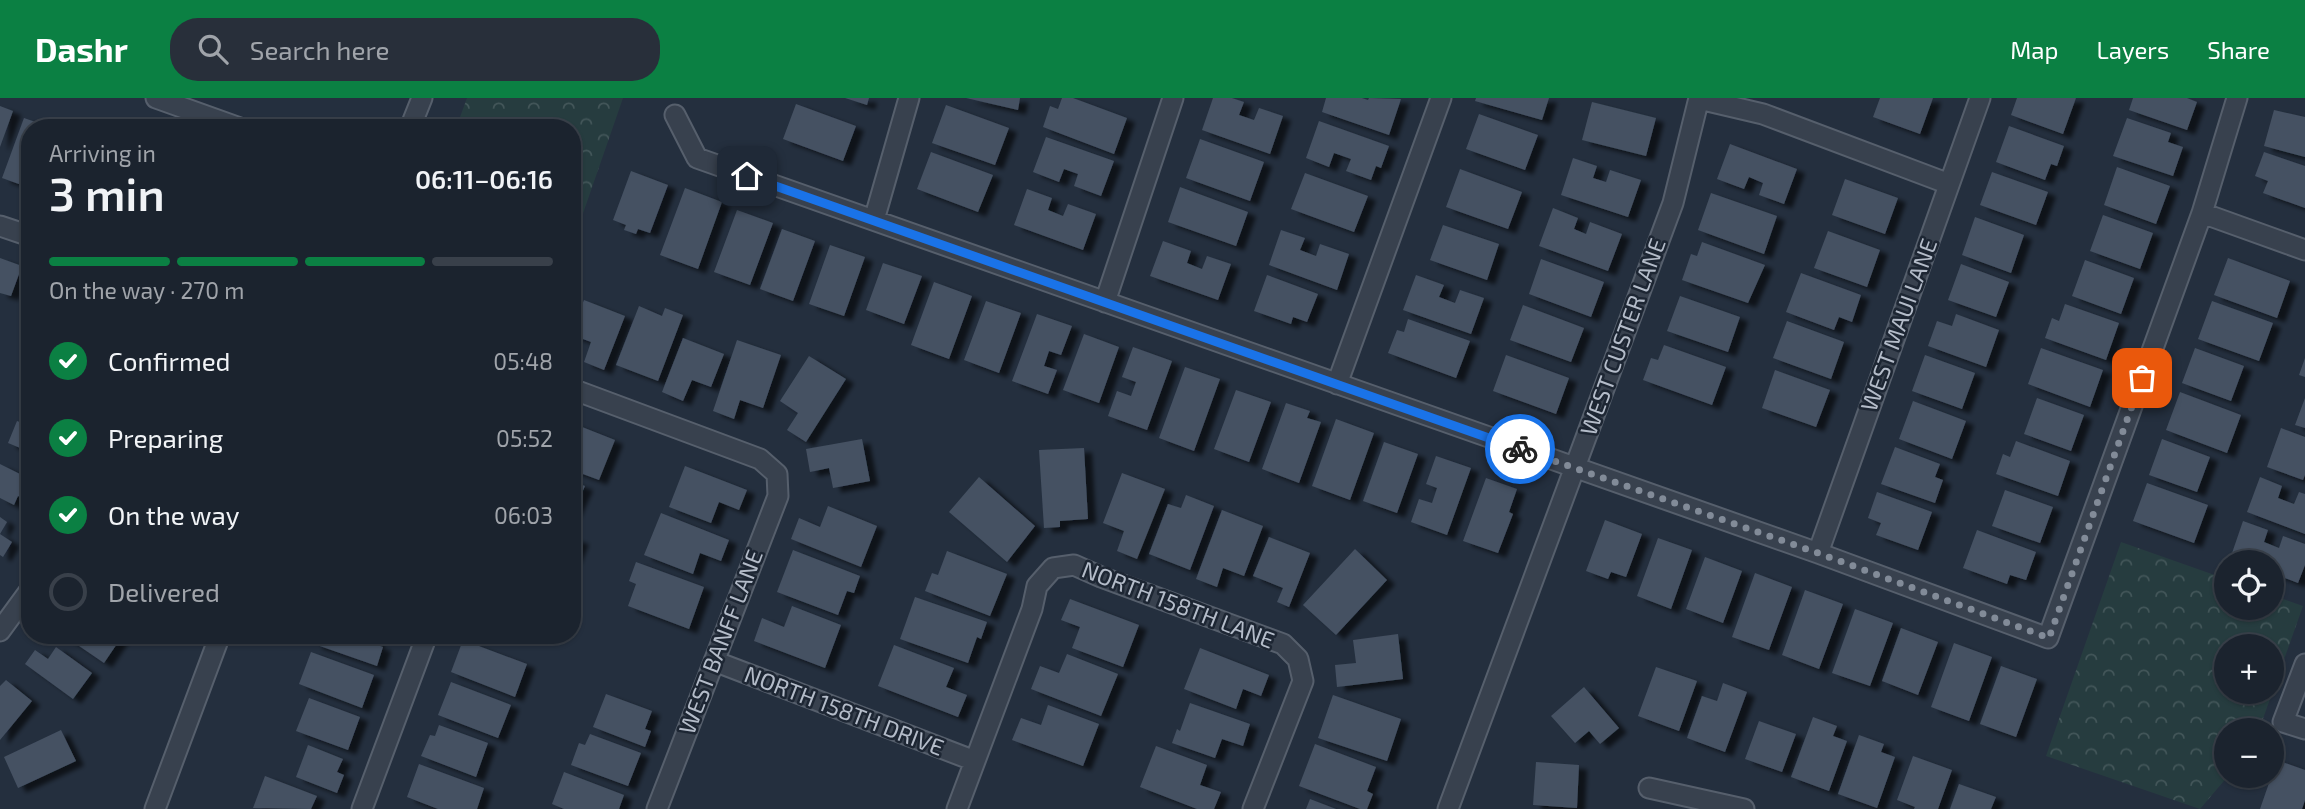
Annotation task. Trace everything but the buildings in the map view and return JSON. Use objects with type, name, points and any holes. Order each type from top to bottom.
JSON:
[{"type":"street","points":[[156,98],[215,119]]},
{"type":"street","points":[[414,119],[422,98]]},
{"type":"street","points":[[874,220],[909,98]]},
{"type":"street","points":[[1104,302],[1173,98]]},
{"type":"street","points":[[1338,384],[1441,98]]},
{"type":"street","name":"WEST MAUI LANE","points":[[1818,553],[1980,98]]},
{"type":"street","points":[[675,115],[697,158],[1818,553],[2049,638],[2202,213],[2237,98]]},
{"type":"street","points":[[1699,99],[1763,114],[1949,184]]},
{"type":"street","name":"WEST CUSTER LANE","points":[[1448,809],[1673,203],[1699,99]]},
{"type":"street","points":[[2202,213],[2305,250]]},
{"type":"street","points":[[0,226],[21,233]]},
{"type":"street","name":"WEST BANFF LANE","points":[[581,392],[761,458],[777,474],[778,496],[657,809]]},
{"type":"street","name":"NORTH 158TH LANE","points":[[975,761],[1032,609],[1037,586],[1053,568],[1074,565],[1283,644],[1298,659],[1303,681],[1253,809]]},
{"type":"street","points":[[0,631],[21,602]]},
{"type":"street","points":[[155,809],[217,644]]},
{"type":"street","points":[[362,809],[424,644]]},
{"type":"street","name":"NORTH 158TH DRIVE","points":[[714,661],[975,761]]},
{"type":"street","points":[[2305,664],[2283,722],[2305,729]]},
{"type":"street","points":[[957,809],[975,761]]},
{"type":"street","points":[[1649,788],[1737,808]]},
{"type":"green space","points":[[467,98],[623,98],[581,219],[581,119],[459,119]]},
{"type":"green space","points":[[2121,542],[2214,575],[2214,620],[2284,620],[2284,599],[2303,606],[2284,660],[2284,634],[2214,634],[2214,704],[2268,704],[2263,718],[2214,718],[2214,788],[2218,788],[2200,809],[2046,756]]},
{"type":"way so far","points":[[1520,449],[1818,553],[2049,638],[2142,378]]},
{"type":"route","points":[[747,176],[1520,449]]}]
